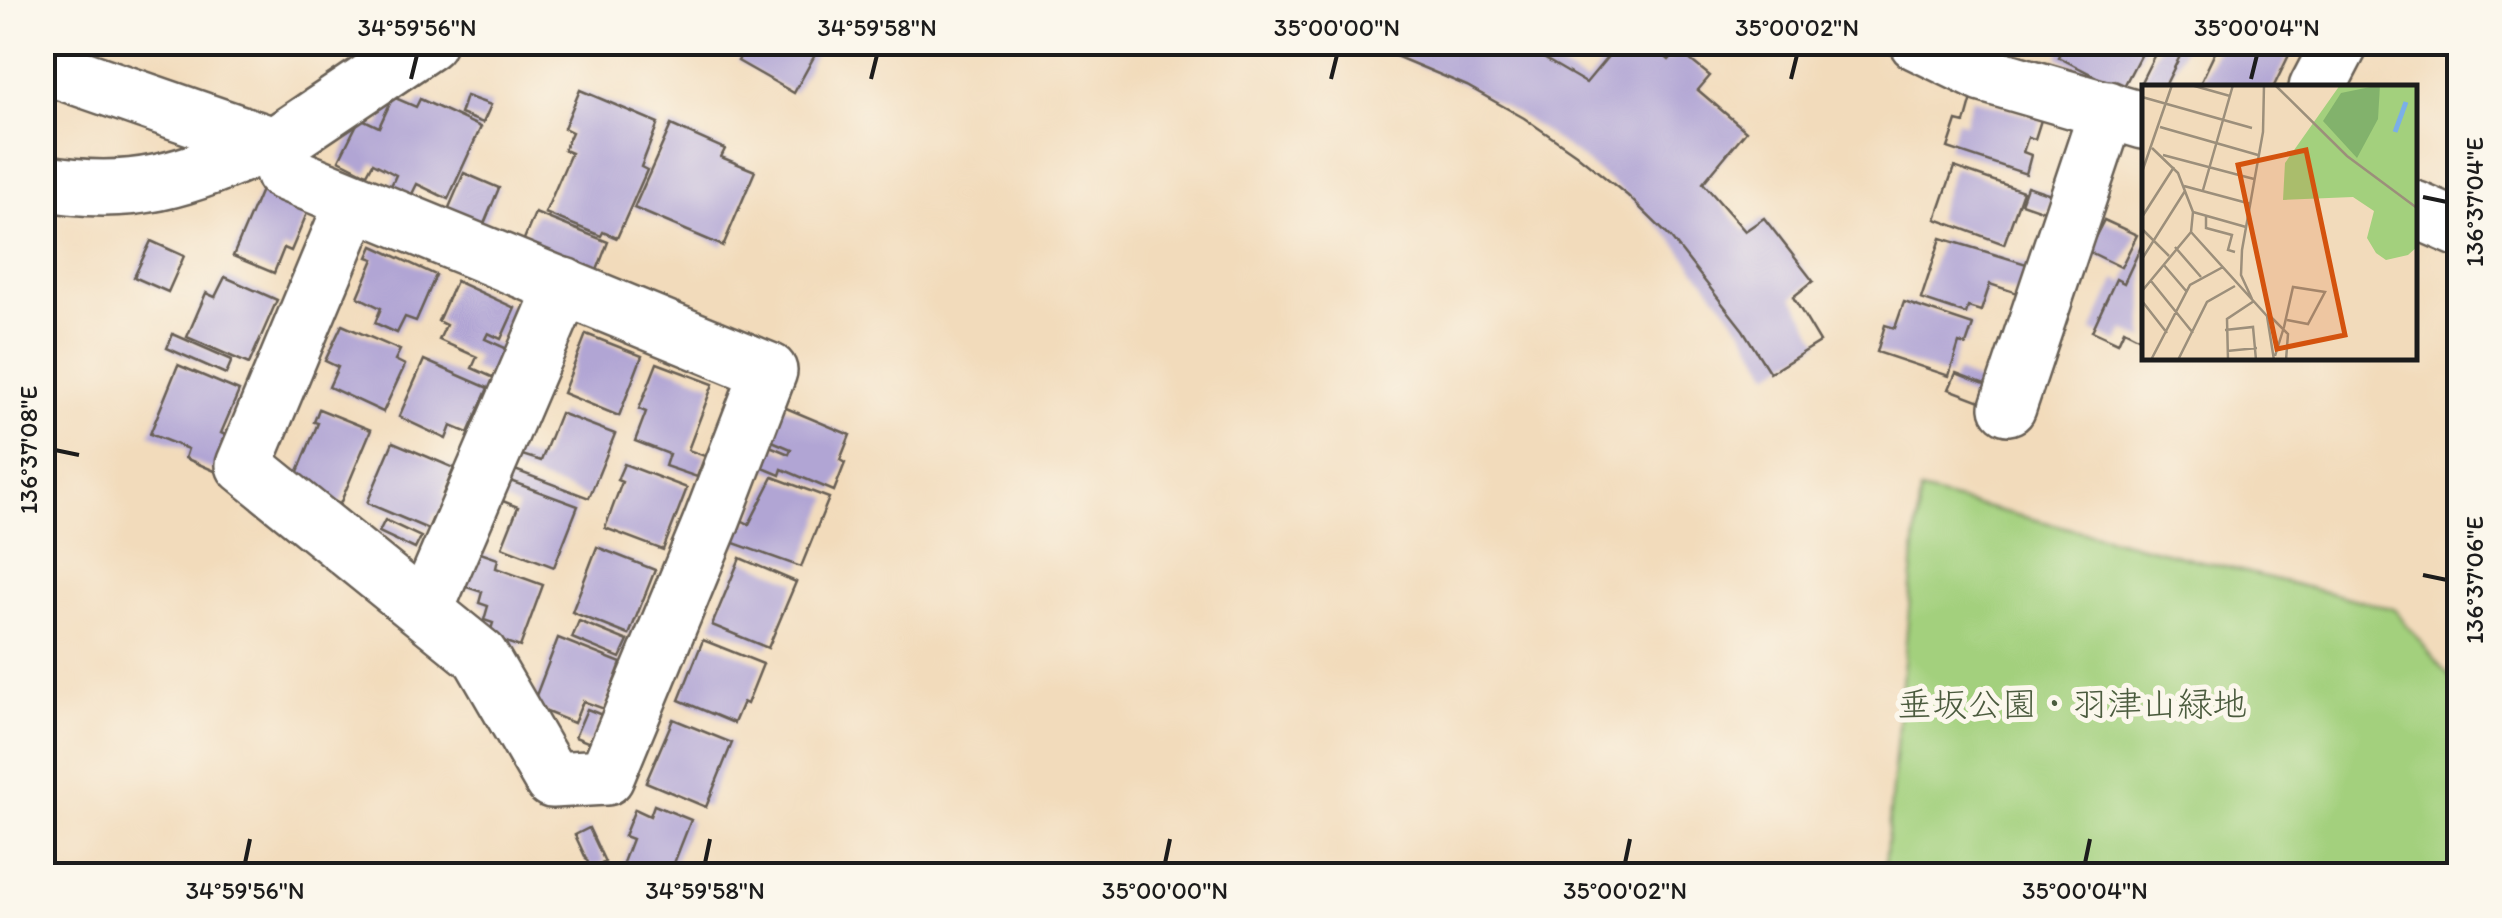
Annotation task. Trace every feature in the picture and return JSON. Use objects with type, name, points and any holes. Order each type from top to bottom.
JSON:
[{"type":"street","points":[[42,182],[118,190],[167,182],[271,144],[428,42]]},
{"type":"street","points":[[2319,85],[2341,42]]},
{"type":"street","points":[[1948,49],[1983,74],[2126,114],[2008,407]]},
{"type":"street","points":[[42,66],[271,144],[284,172],[354,200],[564,286],[768,371],[710,525],[606,776],[552,780],[480,656],[244,465],[354,200]]},
{"type":"street","points":[[2417,210],[2460,229]]},
{"type":"street","points":[[426,610],[564,286]]},
{"type":"green space","name":"垂坂公園・羽津山緑地","points":[[1920,491],[2394,609],[2459,689],[2459,875],[1884,875]]},
{"type":"building","points":[[748,42],[822,42],[794,93],[738,61]]},
{"type":"building","points":[[1362,42],[1530,42],[1528,49],[1586,83],[1620,42],[1648,42],[1669,60],[1678,50],[1710,76],[1698,90],[1746,131],[1703,183],[1745,231],[1764,218],[1813,281],[1793,297],[1820,342],[1770,373],[1743,330],[1671,238],[1628,196],[1524,118],[1467,86]]},
{"type":"building","points":[[2054,42],[2147,42],[2122,90],[2058,57],[2063,47]]},
{"type":"building","points":[[2161,42],[2187,42],[2166,85],[2140,84]]},
{"type":"building","points":[[2220,42],[2264,42],[2289,55],[2274,85],[2199,85]]},
{"type":"building","points":[[580,90],[658,123],[641,167],[647,170],[617,238],[603,232],[601,236],[545,213],[571,153],[564,150],[572,132],[564,128]]},
{"type":"building","points":[[466,96],[491,105],[483,123],[460,114]]},
{"type":"building","points":[[393,97],[416,107],[420,99],[481,127],[448,199],[417,184],[411,196],[391,186],[396,175],[373,163],[367,174],[339,160],[360,118],[379,127]]},
{"type":"building","points":[[1972,98],[2041,120],[2035,139],[2028,137],[2023,152],[2031,155],[2026,174],[1948,148],[1957,121],[1965,123]]},
{"type":"building","points":[[671,125],[725,149],[721,157],[755,171],[723,246],[634,208]]},
{"type":"building","points":[[1954,167],[2023,191],[2004,244],[1936,219]]},
{"type":"building","points":[[464,173],[499,188],[484,224],[448,210]]},
{"type":"building","points":[[2027,186],[2054,195],[2047,212],[2021,203]]},
{"type":"building","points":[[261,190],[308,211],[291,251],[284,248],[274,273],[233,256]]},
{"type":"building","points":[[535,213],[608,242],[596,273],[522,244]]},
{"type":"building","points":[[2104,220],[2137,235],[2121,267],[2088,251]]},
{"type":"building","points":[[1941,238],[2030,265],[2020,294],[1990,284],[1981,311],[1968,307],[1966,314],[1921,299]]},
{"type":"building","points":[[151,241],[184,256],[168,292],[134,277]]},
{"type":"building","points":[[2142,244],[2142,339],[2124,330],[2118,343],[2092,331],[2116,279],[2124,283]]},
{"type":"building","points":[[373,246],[436,275],[416,321],[405,317],[397,333],[375,323],[381,308],[358,297],[374,259],[368,257]]},
{"type":"building","points":[[225,277],[277,300],[249,364],[187,337],[206,293],[215,297]]},
{"type":"building","points":[[456,281],[515,308],[501,339],[488,333],[485,339],[514,352],[501,381],[472,368],[477,357],[439,340],[446,325],[438,321]]},
{"type":"building","points":[[1904,302],[1973,325],[1966,345],[1959,343],[1949,376],[1877,352],[1885,325],[1895,328]]},
{"type":"building","points":[[342,325],[400,350],[395,360],[405,365],[383,412],[329,387],[338,367],[325,361]]},
{"type":"building","points":[[173,334],[232,360],[226,374],[167,348]]},
{"type":"building","points":[[586,334],[642,356],[619,416],[563,393]]},
{"type":"building","points":[[424,360],[488,388],[468,433],[451,426],[446,439],[399,417]]},
{"type":"building","points":[[657,363],[713,384],[688,450],[705,456],[697,477],[665,466],[669,454],[635,441],[646,412],[639,409]]},
{"type":"building","points":[[178,365],[239,391],[221,433],[232,438],[217,472],[185,458],[188,449],[150,434]]},
{"type":"building","points":[[1956,373],[1990,386],[1983,402],[1949,389]]},
{"type":"building","points":[[779,405],[850,435],[834,491],[782,469],[780,475],[756,465],[765,444],[789,454],[791,449],[765,438]]},
{"type":"building","points":[[319,409],[371,430],[340,504],[294,481],[318,423],[314,422]]},
{"type":"building","points":[[560,413],[615,434],[589,498],[507,467],[513,452],[541,461]]},
{"type":"building","points":[[393,442],[454,468],[439,515],[435,513],[428,529],[367,503]]},
{"type":"building","points":[[624,464],[687,488],[663,550],[605,528],[622,482],[617,480]]},
{"type":"building","points":[[773,477],[829,498],[801,567],[731,542],[739,519],[749,524]]},
{"type":"building","points":[[502,478],[578,506],[554,567],[502,547],[518,507],[495,498]]},
{"type":"building","points":[[385,520],[421,537],[415,549],[379,532]]},
{"type":"building","points":[[597,547],[655,570],[629,635],[572,612]]},
{"type":"building","points":[[472,550],[498,559],[496,568],[543,585],[520,647],[489,636],[493,623],[484,620],[488,606],[479,603],[482,592],[460,585]]},
{"type":"building","points":[[740,558],[796,582],[768,648],[712,625]]},
{"type":"building","points":[[579,621],[628,641],[620,658],[572,638]]},
{"type":"building","points":[[558,638],[621,663],[604,709],[583,701],[574,723],[532,706]]},
{"type":"building","points":[[703,640],[763,664],[747,704],[743,702],[734,723],[679,700]]},
{"type":"building","points":[[587,709],[602,715],[590,743],[575,737]]},
{"type":"building","points":[[673,719],[732,743],[706,807],[646,782]]},
{"type":"building","points":[[654,805],[691,820],[669,876],[619,873],[632,839],[624,836],[635,809],[650,816]]},
{"type":"building","points":[[589,828],[605,862],[591,869],[575,835]]}]
